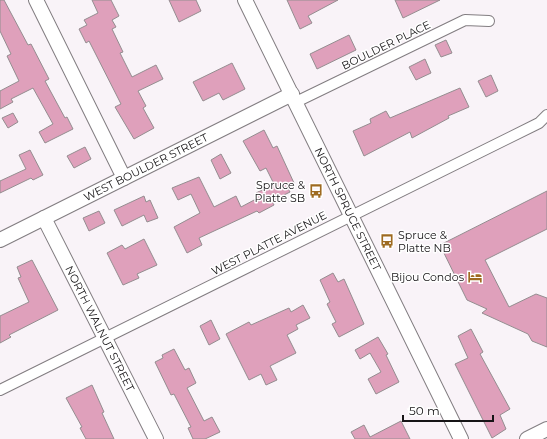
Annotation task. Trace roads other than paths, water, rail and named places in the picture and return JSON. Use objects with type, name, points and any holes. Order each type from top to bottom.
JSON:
[{"type":"street","points":[[36,0],[124,178]]},
{"type":"street","name":"NORTH SPRUCE STREET","points":[[245,0],[461,439]]},
{"type":"street","name":"BOULDER PLACE","points":[[294,98],[465,20],[489,21]]},
{"type":"street","name":"WEST BOULDER STREET","points":[[0,240],[124,178],[294,98]]},
{"type":"street","name":"WEST PLATTE AVENUE","points":[[0,390],[539,123],[547,116]]},
{"type":"street","name":"NORTH WALNUT STREET","points":[[44,218],[156,439]]},
{"type":"street","points":[[527,439],[547,429]]},
{"type":"place","name":"Spruce & Platte SB","points":[[316,191]]},
{"type":"place","name":"Spruce & Platte NB","points":[[387,241]]},
{"type":"place","name":"Bijou Condos","points":[[475,277]]}]
